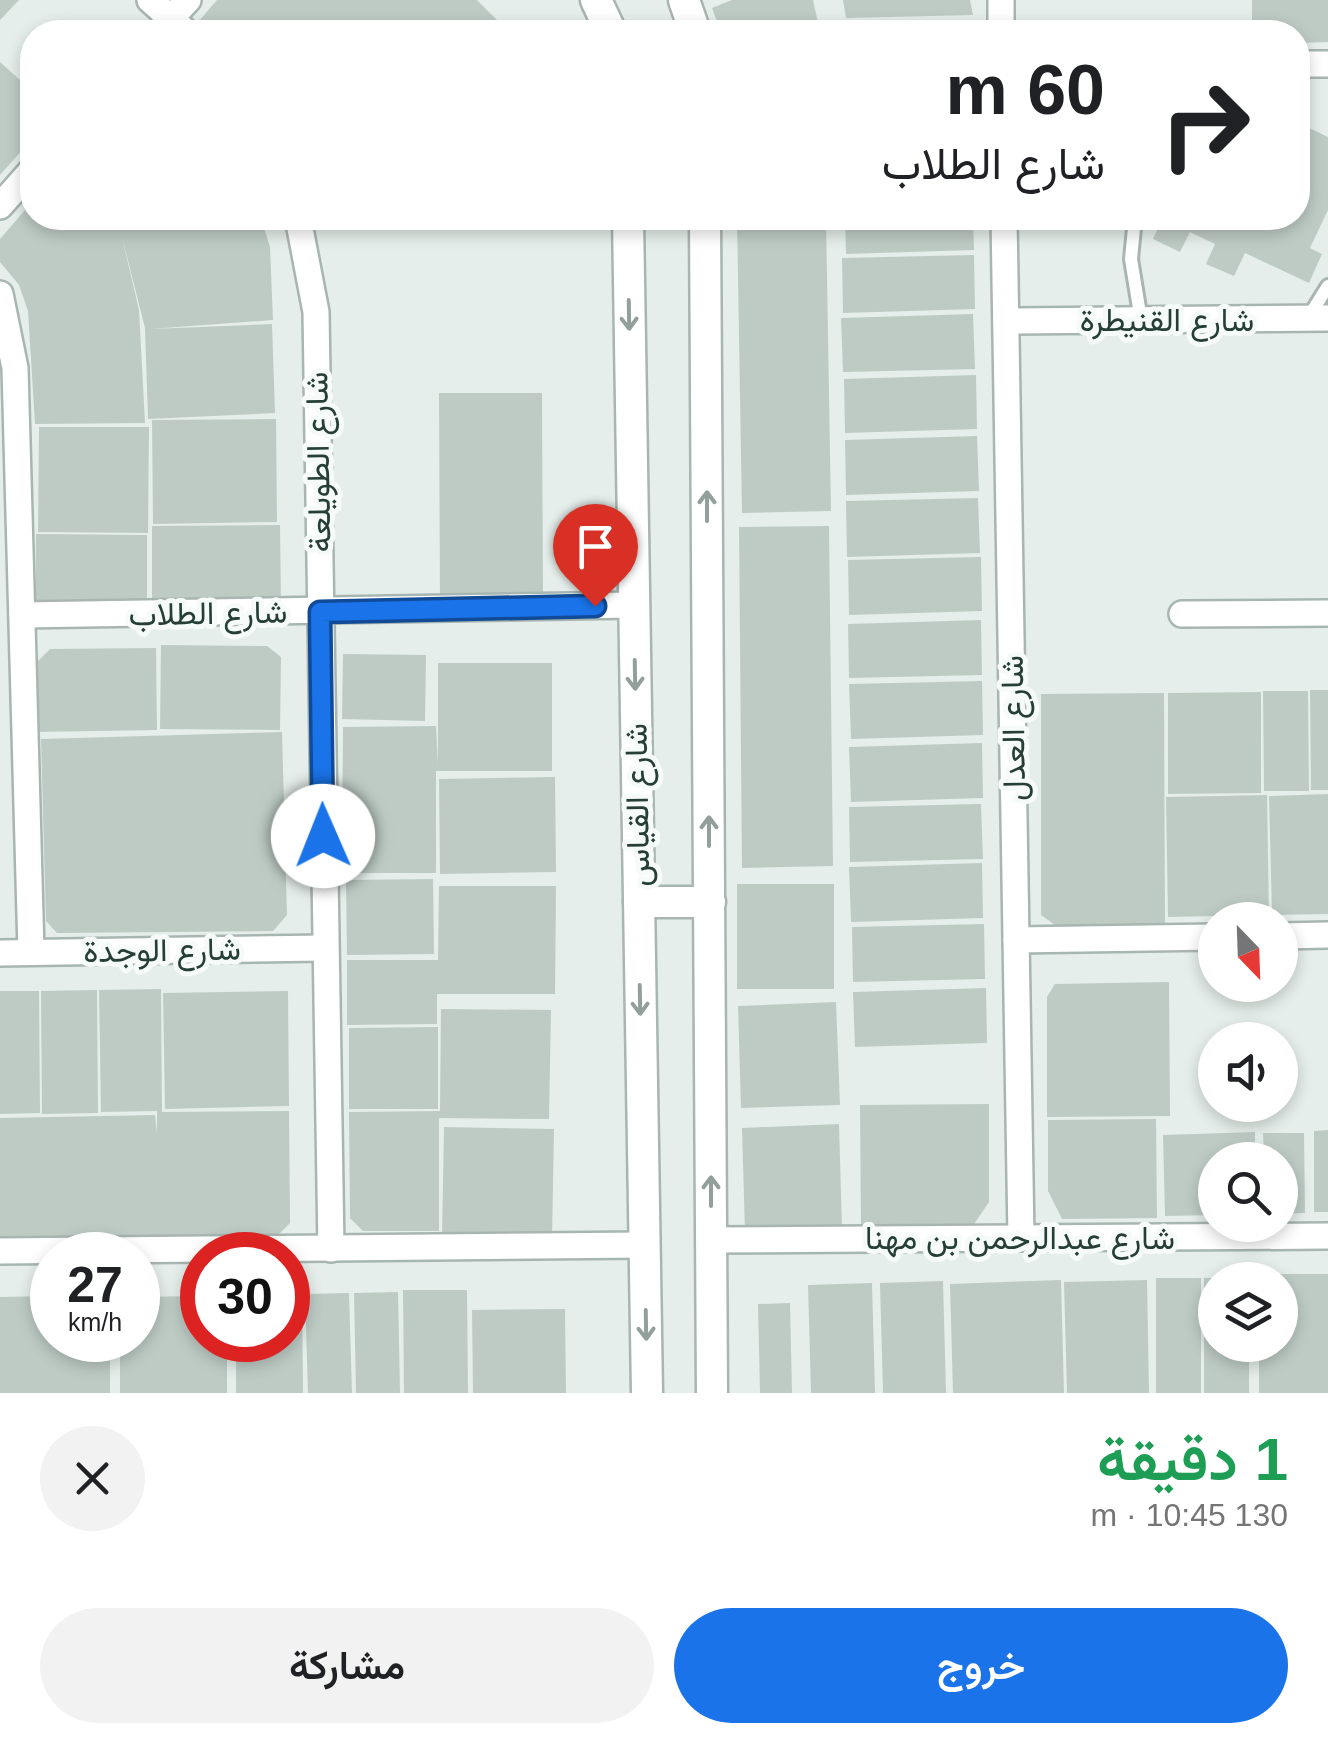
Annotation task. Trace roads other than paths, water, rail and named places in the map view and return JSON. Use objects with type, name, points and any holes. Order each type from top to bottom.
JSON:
[{"type":"street","points":[[150,0],[175,20]]},
{"type":"street","points":[[0,206],[20,184]]},
{"type":"street","name":"شارع الطويلعة","points":[[300,230],[316,312],[331,1249]]},
{"type":"street","name":"شارع القياس","points":[[628,230],[647,1393]]},
{"type":"street","points":[[705,230],[712,1393]]},
{"type":"street","name":"شارع العدل","points":[[1004,230],[1021,1238]]},
{"type":"street","points":[[0,294],[15,368],[31,952]]},
{"type":"street","name":"شارع القنيطرة","points":[[1006,321],[1318,318]]},
{"type":"street","name":"شارع الطلاب","points":[[22,615],[634,605]]},
{"type":"street","points":[[1182,614],[1328,613]]},
{"type":"street","points":[[639,902],[710,902]]},
{"type":"street","points":[[1298,936],[1328,936]]},
{"type":"street","points":[[1016,940],[1198,937]]},
{"type":"street","name":"شارع الوجدة","points":[[0,952],[324,948]]},
{"type":"street","name":"شارع عبدالرحمن بن مهنا","points":[[712,1240],[1328,1236]]},
{"type":"street","points":[[0,1251],[644,1245]]},
{"type":"lane","points":[[1133,230],[1132,258],[1141,320]]},
{"type":"lane","points":[[1318,318],[1328,286]]}]
